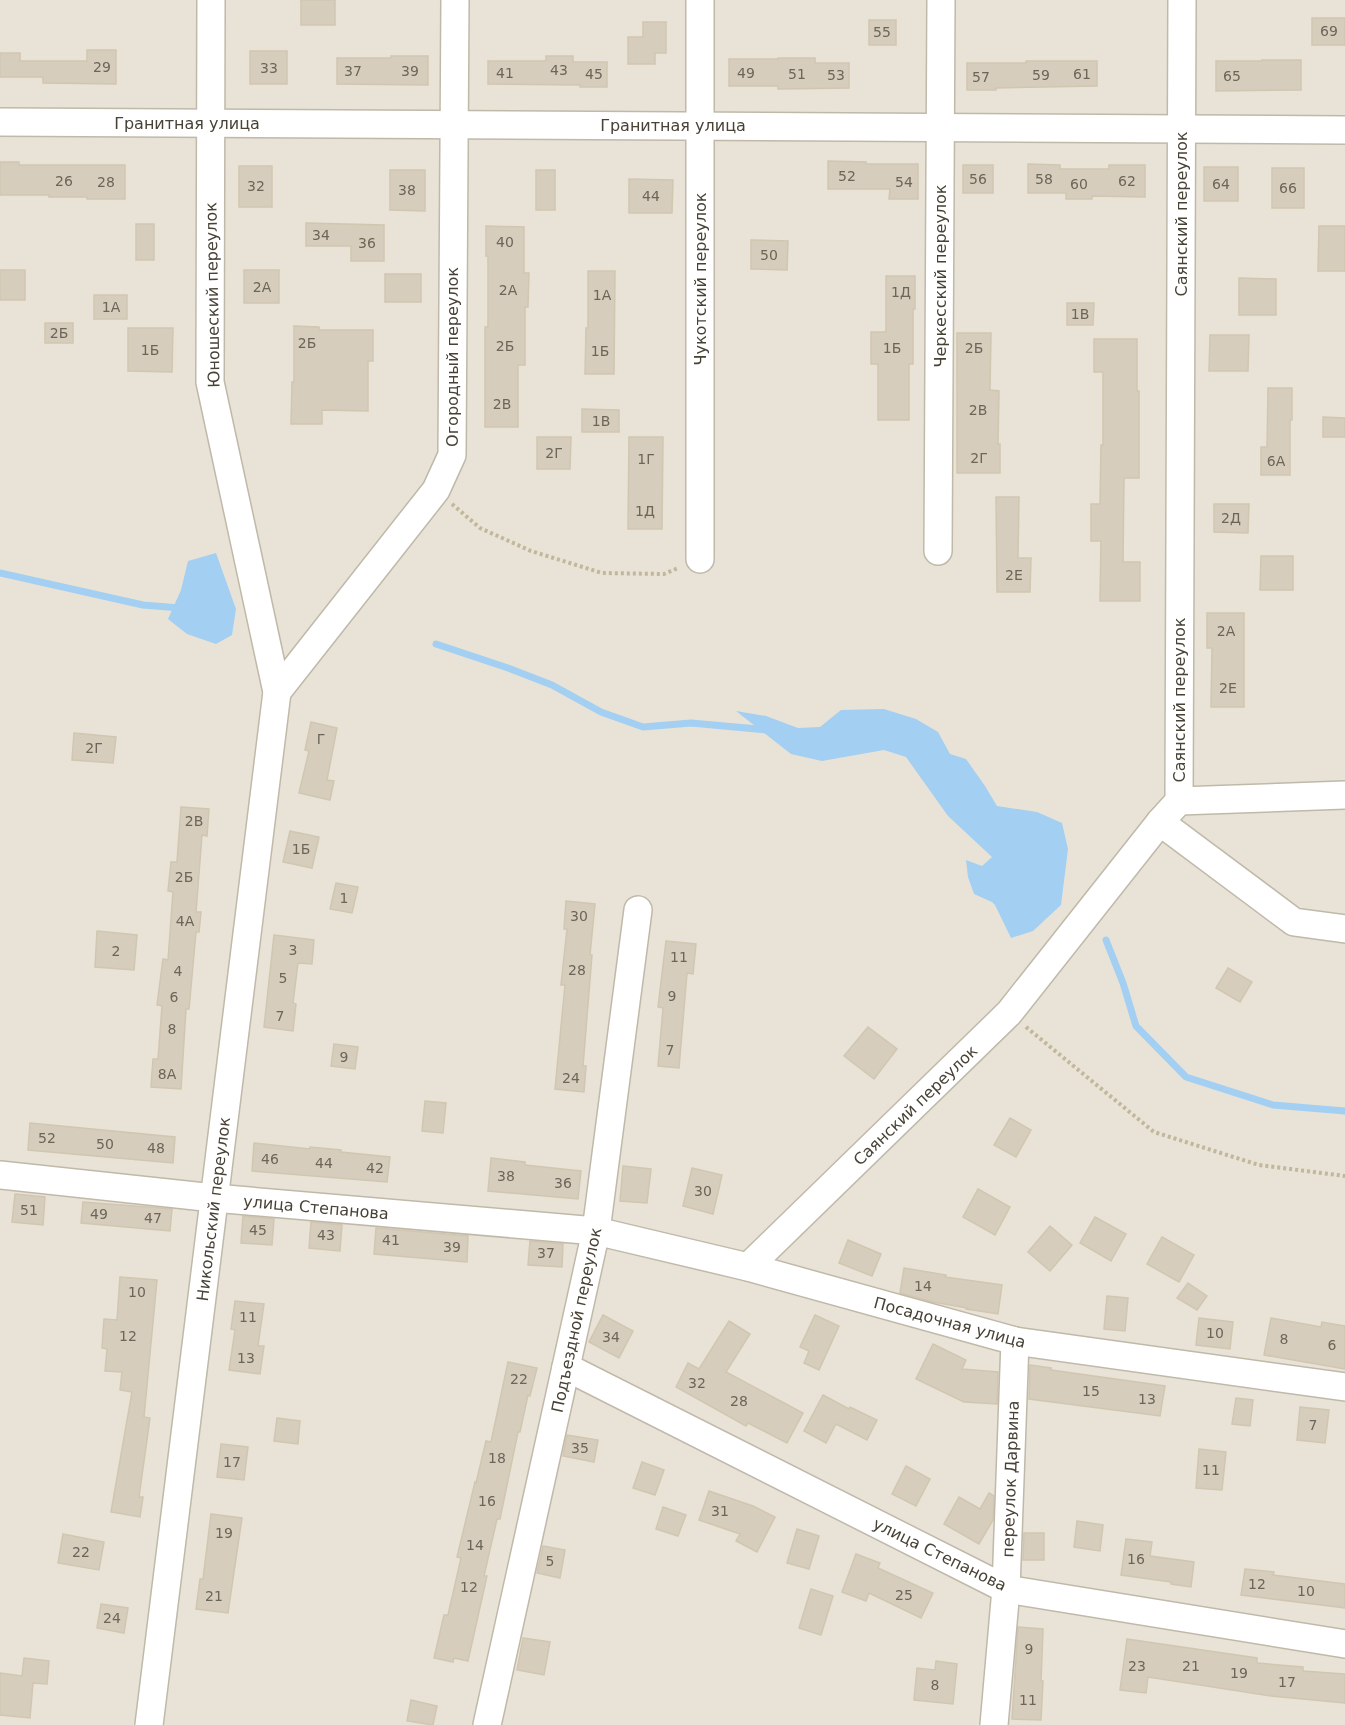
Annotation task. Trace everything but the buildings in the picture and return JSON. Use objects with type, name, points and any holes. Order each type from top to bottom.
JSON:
[{"type":"street","name":"Юношеский переулок","points":[[211,0],[210,382],[277,692]]},
{"type":"street","name":"Огородный переулок","points":[[277,692],[435,490],[452,455],[455,0]]},
{"type":"street","name":"Чукотский переулок","points":[[700,0],[700,559]]},
{"type":"street","name":"Черкесский переулок","points":[[938,551],[941,0]]},
{"type":"street","name":"Саянский переулок","points":[[748,1267],[1009,1013],[1179,801],[1182,0]]},
{"type":"street","name":"Гранитная улица","points":[[0,122],[1345,129]]},
{"type":"street","name":"Никольский переулок","points":[[149,1725],[277,692]]},
{"type":"street","points":[[1179,801],[1345,795]]},
{"type":"street","points":[[1160,822],[1294,922],[1345,929]]},
{"type":"street","name":"Подъездной переулок","points":[[487,1725],[596,1231],[638,910]]},
{"type":"street","name":"улица Степанова","points":[[0,1174],[214,1198],[596,1231]]},
{"type":"street","name":"Посадочная улица","points":[[596,1231],[748,1267],[1015,1341],[1345,1387]]},
{"type":"street","name":"переулок Дарвина","points":[[994,1725],[1006,1589],[1015,1341]]},
{"type":"street","name":"улица Степанова","points":[[566,1367],[1006,1589],[1345,1644]]},
{"type":"path","points":[[435,490],[480,528],[531,551],[602,573],[664,574],[700,559]]},
{"type":"path","points":[[1009,1013],[1155,1132],[1259,1165],[1345,1176]]},
{"type":"shaded area","points":[[0,0],[1345,0],[1345,1725],[0,1725]]},
{"type":"water","points":[[216,553],[236,609],[232,635],[216,644],[187,634],[168,619],[181,590],[188,561]]},
{"type":"water","points":[[884,709],[916,719],[938,732],[950,754],[966,759],[997,806],[1037,812],[1062,823],[1068,849],[1061,905],[1033,931],[1011,938],[995,905],[974,894],[968,877],[966,860],[982,866],[992,857],[948,816],[906,757],[884,750],[822,761],[791,754],[736,711],[766,716],[798,728],[820,727],[841,710]]},
{"type":"waterway","points":[[0,573],[143,605],[180,608]]},
{"type":"waterway","points":[[436,644],[552,685],[601,712],[643,727],[691,723],[768,730]]},
{"type":"waterway","points":[[1106,940],[1123,983],[1136,1026],[1186,1077],[1273,1105],[1345,1111]]}]
